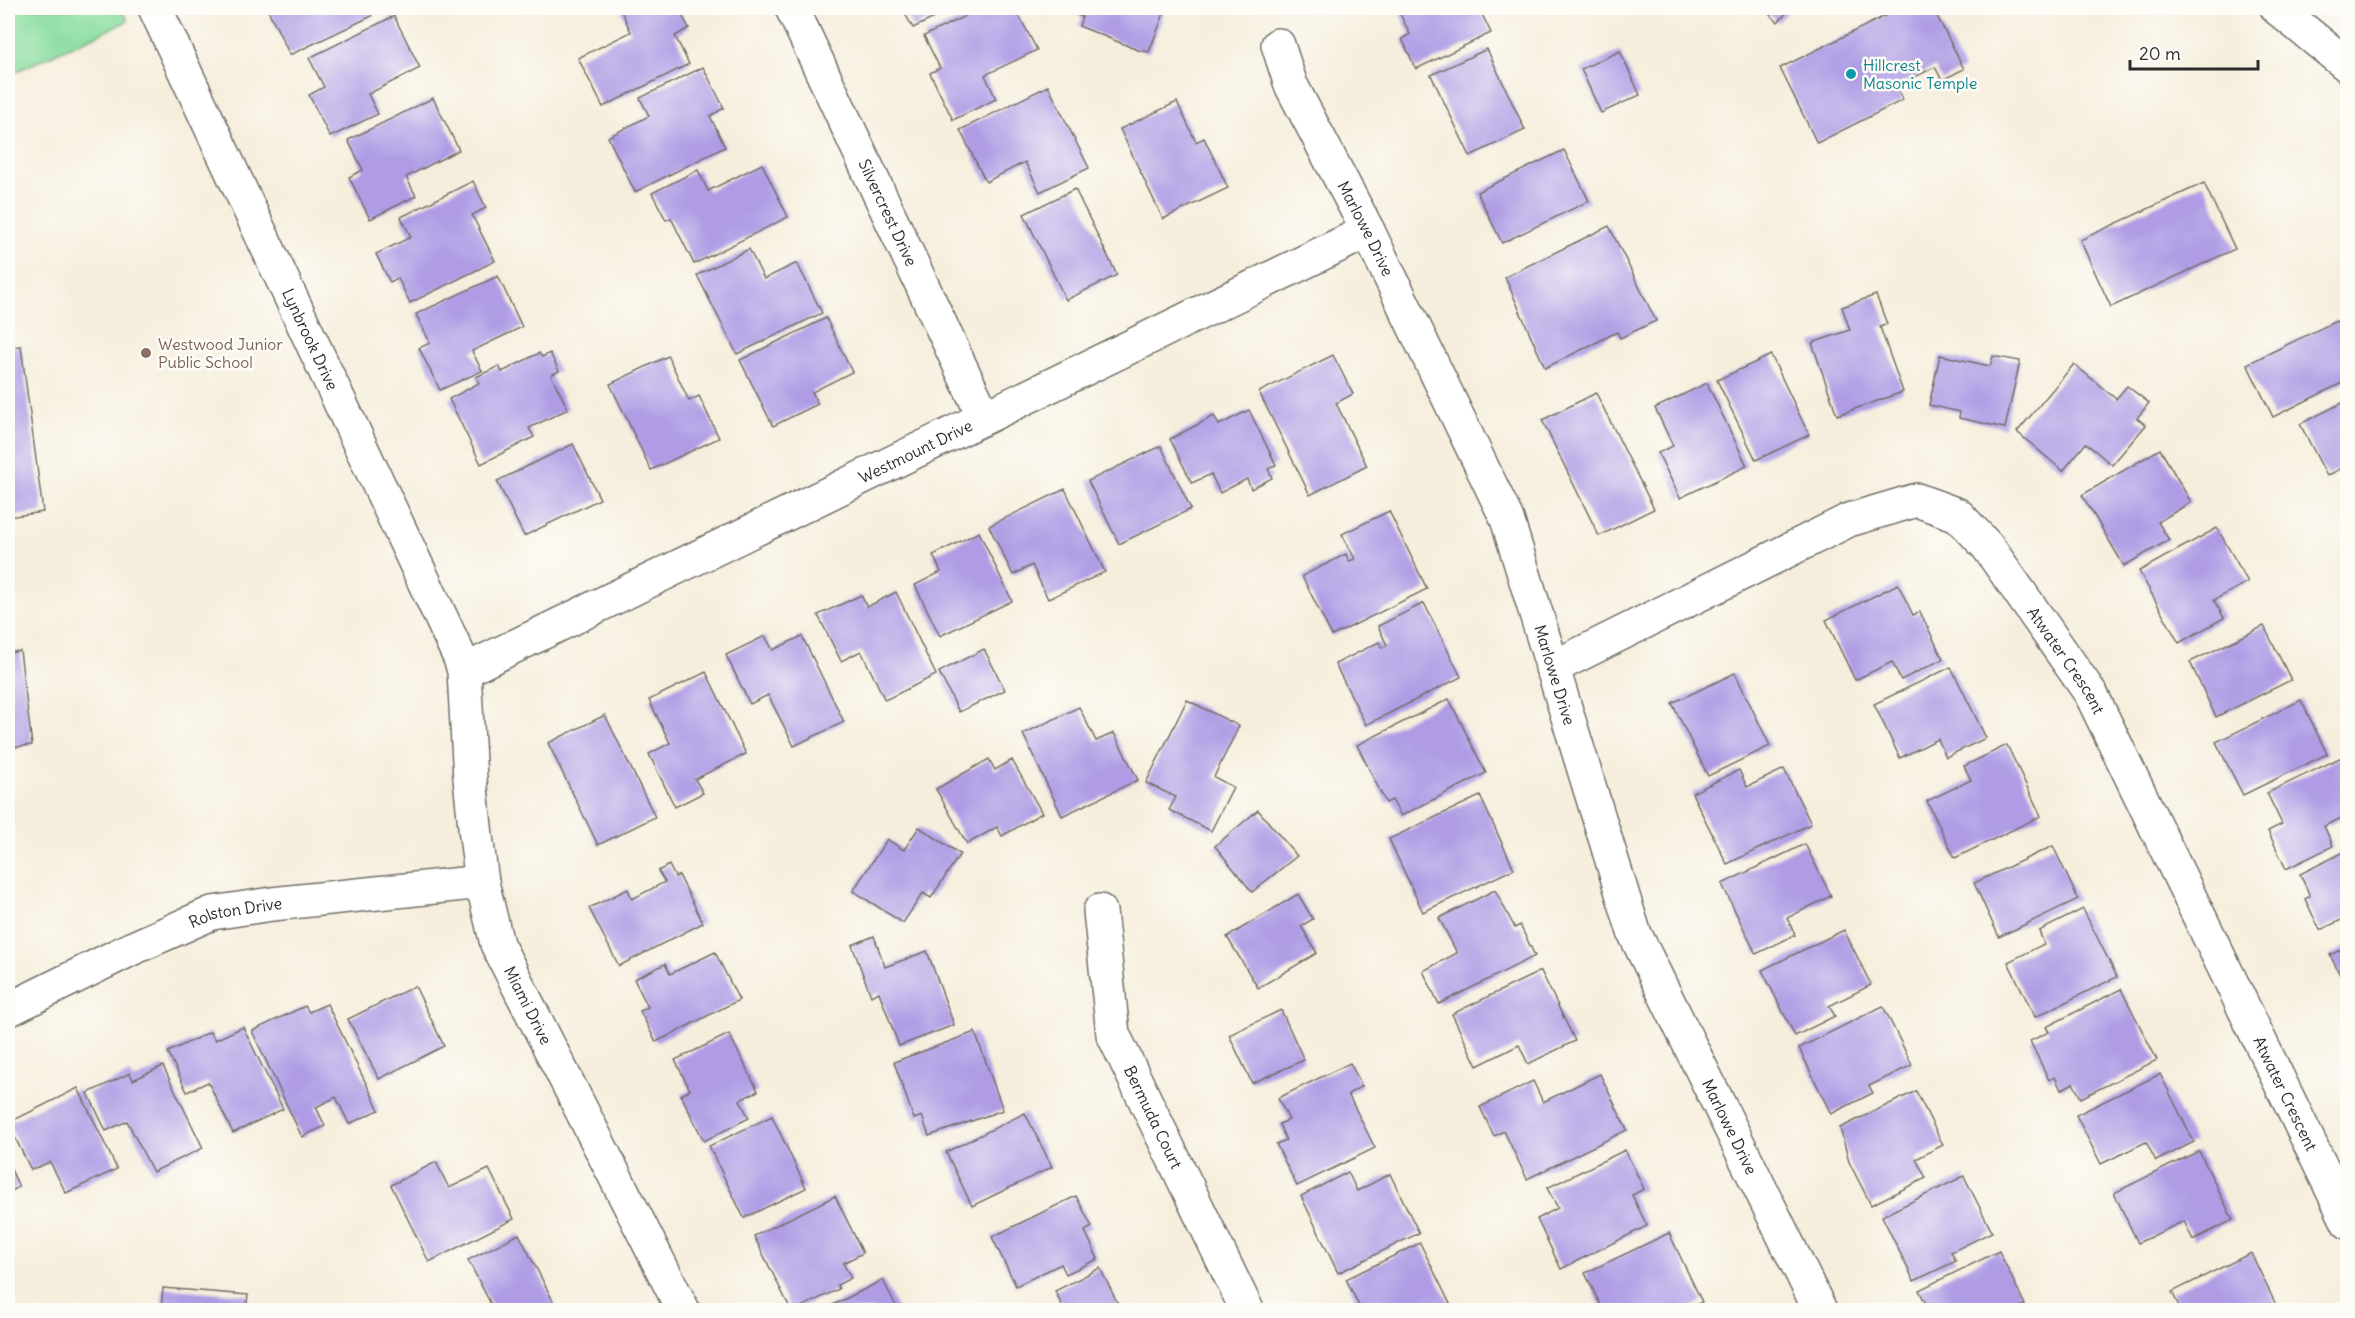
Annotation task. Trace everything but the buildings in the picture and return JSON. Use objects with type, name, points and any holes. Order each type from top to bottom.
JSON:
[{"type":"street","name":"Lynbrook Drive","points":[[154,8],[455,647],[464,671]]},
{"type":"street","name":"Silvercrest Drive","points":[[792,8],[984,417]]},
{"type":"street","points":[[2277,8],[2348,66]]},
{"type":"street","name":"Marlowe Drive","points":[[1278,45],[1291,85],[1368,231],[1507,519],[1634,932],[1820,1311]]},
{"type":"street","name":"Westmount Drive","points":[[464,671],[1368,231]]},
{"type":"street","name":"Atwater Crescent","points":[[1552,668],[1849,520],[1917,500],[1958,514],[1988,547],[2091,694],[2348,1222]]},
{"type":"street","name":"Miami Drive","points":[[464,671],[470,779],[482,882],[497,944],[683,1311]]},
{"type":"street","name":"Rolston Drive","points":[[8,1010],[131,949],[212,913],[272,904],[482,882]]},
{"type":"street","name":"Bermuda Court","points":[[1100,911],[1113,1034],[1247,1311]]},
{"type":"green space","points":[[8,8],[121,8],[128,21],[8,75]]},
{"type":"place","name":"Hillcrest Masonic Temple","points":[[1851,74]]},
{"type":"place","name":"Westwood Junior Public School","points":[[146,353]]}]
